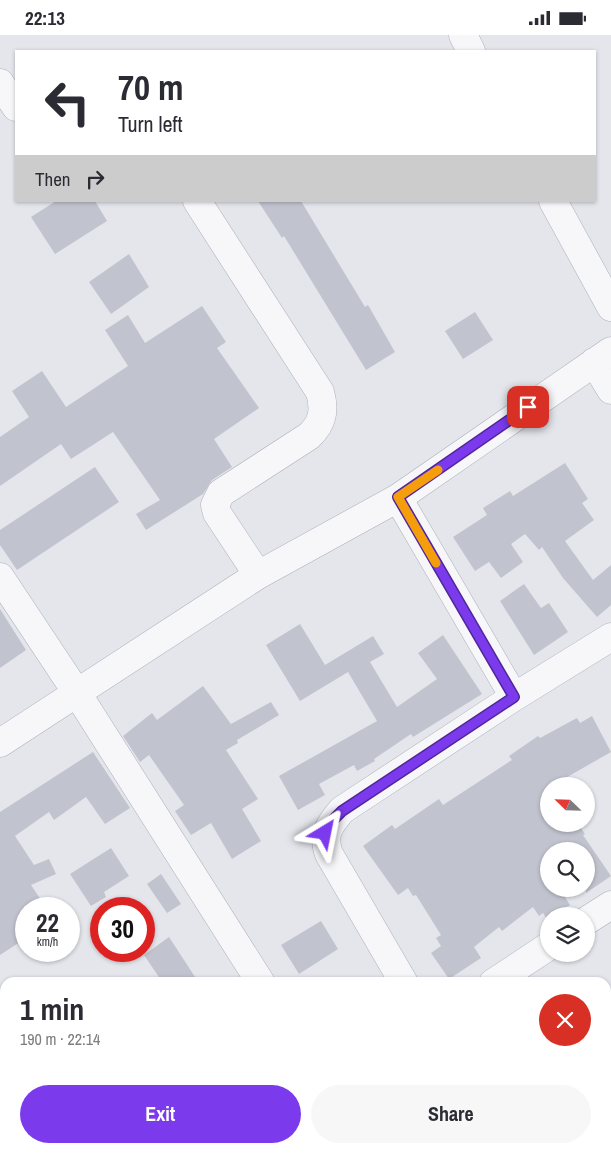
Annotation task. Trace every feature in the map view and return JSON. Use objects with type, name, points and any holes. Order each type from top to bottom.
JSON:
[{"type":"street","points":[[462,35],[470,50]]},
{"type":"street","points":[[0,83],[15,106]]},
{"type":"street","points":[[198,202],[320,392],[322,400],[322,417],[317,428],[309,436],[221,493],[217,500],[217,513],[258,575]]},
{"type":"street","points":[[554,202],[611,307]]},
{"type":"street","points":[[0,743],[258,575],[398,497],[602,356],[611,389]]},
{"type":"street","points":[[398,497],[514,697]]},
{"type":"street","points":[[0,577],[77,693],[257,977]]},
{"type":"street","points":[[400,977],[328,854],[325,833],[330,823],[342,811],[514,697],[611,637]]},
{"type":"street","points":[[595,915],[611,905]]},
{"type":"street","points":[[502,977],[540,952]]},
{"type":"building","points":[[54,202],[96,202],[107,221],[55,254],[31,217]]},
{"type":"building","points":[[259,202],[302,202],[365,307],[368,305],[395,352],[366,370],[284,236],[282,238]]},
{"type":"building","points":[[129,254],[149,287],[111,314],[89,282]]},
{"type":"building","points":[[202,306],[226,342],[217,348],[259,408],[214,439],[232,467],[212,480],[203,494],[146,530],[136,514],[160,500],[113,432],[71,459],[61,444],[0,486],[0,437],[29,417],[12,391],[42,371],[66,407],[128,366],[105,330],[128,315],[145,343]]},
{"type":"building","points":[[475,312],[493,340],[463,359],[445,331]]},
{"type":"building","points":[[565,463],[588,499],[582,503],[594,520],[565,541],[593,580],[611,565],[611,605],[597,617],[563,578],[542,547],[539,550],[525,534],[511,544],[523,562],[501,578],[489,562],[475,571],[453,537],[487,515],[483,508],[510,491],[513,496]]},
{"type":"building","points":[[95,467],[119,502],[17,570],[0,545],[0,530]]},
{"type":"building","points":[[524,584],[541,608],[549,603],[568,632],[534,655],[500,601]]},
{"type":"building","points":[[0,609],[26,650],[0,668]]},
{"type":"building","points":[[300,624],[325,665],[373,636],[384,654],[370,662],[397,707],[437,679],[418,653],[443,635],[482,694],[413,737],[411,734],[374,759],[375,761],[357,771],[354,765],[319,784],[325,795],[298,810],[279,776],[377,721],[348,672],[300,701],[266,645]]},
{"type":"building","points":[[203,686],[231,724],[271,702],[279,715],[237,740],[238,743],[226,750],[258,799],[242,809],[261,841],[232,859],[211,823],[191,835],[175,811],[184,805],[149,755],[140,762],[123,736],[152,713],[157,720]]},
{"type":"building","points":[[592,716],[611,752],[567,777],[540,777],[540,833],[584,833],[583,835],[588,842],[540,842],[540,897],[565,897],[570,905],[567,907],[540,907],[539,916],[533,907],[502,931],[499,927],[474,947],[481,958],[452,977],[448,977],[431,953],[441,946],[436,938],[441,935],[416,895],[413,896],[408,888],[398,895],[363,846],[392,825],[395,829],[439,799],[443,805],[512,760],[509,756],[538,736],[540,738],[577,718],[580,723]]},
{"type":"building","points":[[93,752],[130,808],[105,824],[86,797],[54,820],[49,812],[15,836],[34,865],[49,859],[56,874],[31,885],[39,897],[15,897],[15,945],[0,955],[0,812]]},
{"type":"building","points":[[111,848],[129,876],[104,892],[106,897],[90,897],[90,904],[70,874]]},
{"type":"building","points":[[595,853],[611,876],[595,887]]},
{"type":"building","points":[[161,874],[181,904],[167,913],[147,884]]},
{"type":"building","points":[[321,921],[338,949],[299,974],[281,945]]},
{"type":"building","points":[[169,937],[195,977],[159,977],[149,962],[155,962],[155,947]]},
{"type":"slow traffic","points":[[436,563],[398,497],[438,470]]},
{"type":"route","points":[[325,833],[330,823],[342,811],[514,697],[398,497],[528,407]]}]
